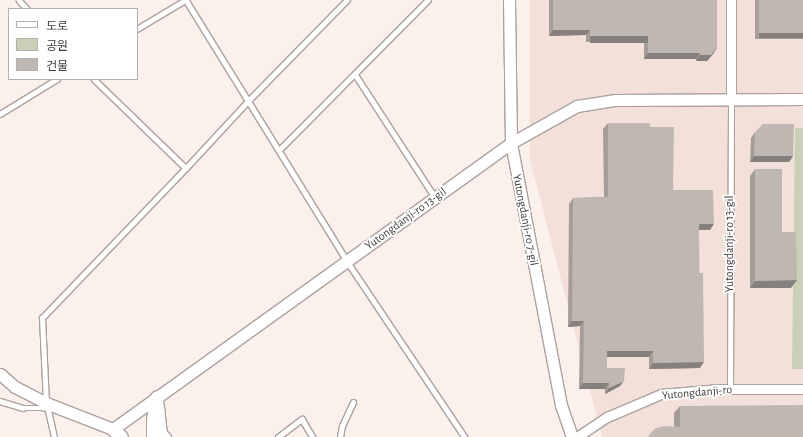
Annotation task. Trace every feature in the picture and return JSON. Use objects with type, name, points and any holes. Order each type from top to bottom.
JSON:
[{"type":"main road","points":[[153,437],[153,419],[158,397]]},
{"type":"street","name":"Yutongdanji-ro 7-gil","points":[[509,0],[511,143],[561,405],[572,437]]},
{"type":"street","points":[[731,0],[731,99]]},
{"type":"street","name":"Yutongdanji-ro 13-gil","points":[[117,433],[158,397],[511,143],[577,106],[616,100],[803,99]]},
{"type":"street","points":[[0,374],[15,387],[46,403],[117,433]]},
{"type":"street","name":"Yutongdanji-ro","points":[[577,437],[607,417],[661,394],[730,389],[803,388]]},
{"type":"street","points":[[158,397],[162,433],[166,437]]},
{"type":"lane","points":[[19,0],[26,8]]},
{"type":"lane","points":[[138,28],[185,0],[348,261],[465,437]]},
{"type":"lane","points":[[54,437],[46,403],[42,318],[248,101],[347,0]]},
{"type":"lane","points":[[279,150],[428,0]]},
{"type":"lane","points":[[354,74],[436,198]]},
{"type":"lane","points":[[0,114],[54,80]]},
{"type":"lane","points":[[95,80],[186,168]]},
{"type":"lane","name":"Yutongdanji-ro 13-gil","points":[[730,389],[731,99]]},
{"type":"lane","points":[[0,401],[23,408],[43,408],[46,403]]},
{"type":"lane","points":[[340,437],[342,426],[353,402]]},
{"type":"lane","points":[[278,437],[302,419],[313,437]]},
{"type":"shaded area","points":[[530,0],[803,0],[803,437],[602,437],[530,160]]},
{"type":"green space","points":[[795,128],[803,128],[803,369],[792,369]]},
{"type":"building","points":[[553,0],[717,0],[717,48],[711,55],[700,55],[700,53],[648,53],[648,36],[590,36],[590,30],[553,30]]},
{"type":"building","points":[[759,0],[803,0],[803,33],[759,33]]},
{"type":"building","points":[[608,123],[650,123],[650,127],[674,127],[673,190],[713,190],[714,224],[699,224],[699,273],[703,273],[704,362],[653,363],[653,351],[607,351],[607,368],[625,368],[624,381],[609,388],[609,383],[583,383],[584,321],[572,321],[573,198],[608,197]]},
{"type":"building","points":[[763,124],[794,124],[793,156],[754,156],[755,132]]},
{"type":"building","points":[[755,169],[782,169],[782,232],[796,232],[797,280],[755,281]]},
{"type":"building","points":[[803,405],[803,437],[648,437],[654,429],[664,426],[680,427],[680,406]]}]
